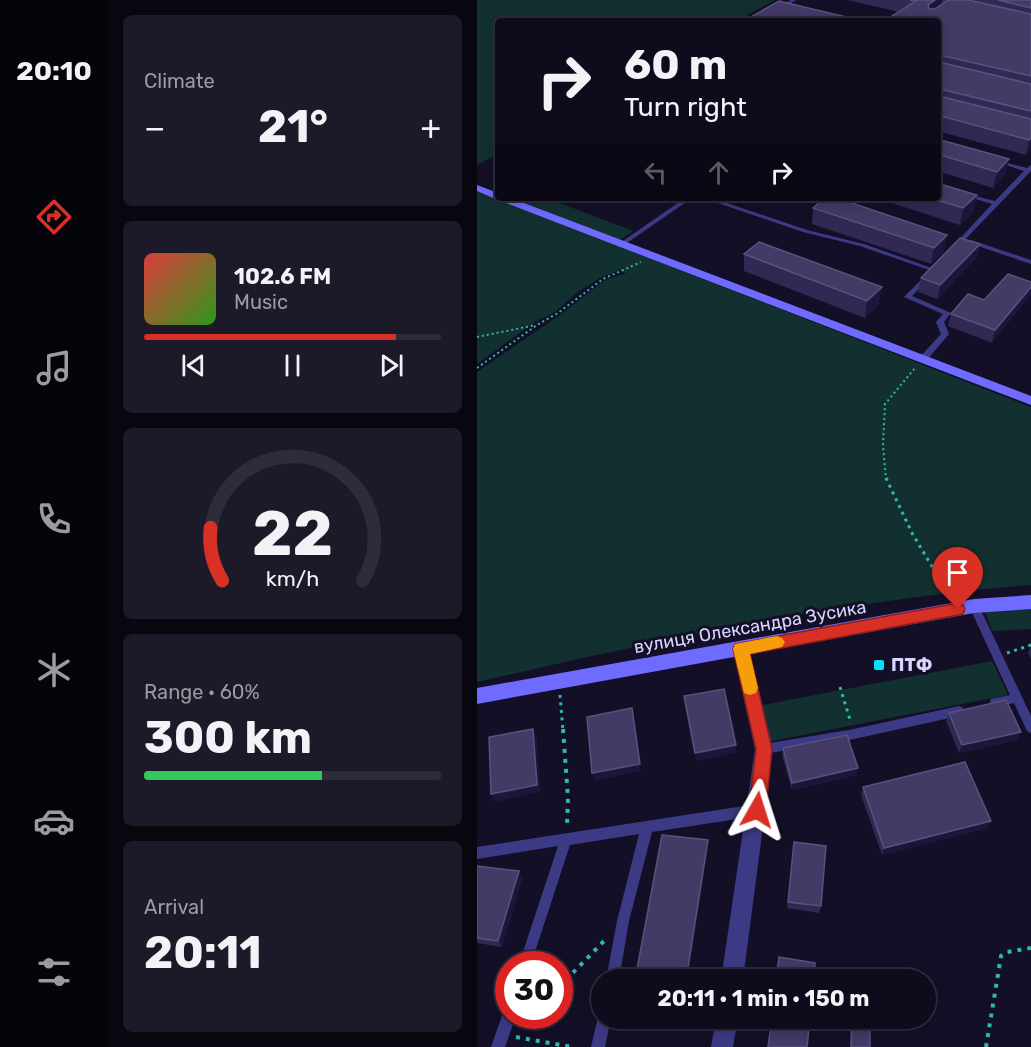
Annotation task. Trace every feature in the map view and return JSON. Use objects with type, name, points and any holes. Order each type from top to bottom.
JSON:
[{"type":"street","points":[[477,188],[495,195]]},
{"type":"street","points":[[510,201],[1031,401]]},
{"type":"street","name":"вулиця Олександра Зусика","points":[[477,696],[966,608],[1031,602]]},
{"type":"street","points":[[734,969],[764,749],[741,649]]},
{"type":"street","points":[[722,1047],[725,1029]]},
{"type":"lane","points":[[762,18],[794,0]]},
{"type":"lane","points":[[948,255],[1030,168],[995,160]]},
{"type":"lane","points":[[957,191],[997,204]]},
{"type":"lane","points":[[623,244],[685,201]]},
{"type":"lane","points":[[715,201],[805,231],[862,245],[934,270]]},
{"type":"lane","points":[[963,239],[1031,262]]},
{"type":"lane","points":[[923,359],[945,334],[940,322],[947,313],[907,297],[941,263]]},
{"type":"lane","points":[[966,608],[998,657],[1031,728]]},
{"type":"lane","points":[[764,749],[854,734],[1017,698]]},
{"type":"lane","points":[[477,853],[757,810]]},
{"type":"lane","points":[[614,969],[623,921],[647,827]]},
{"type":"lane","points":[[529,951],[566,840]]},
{"type":"lane","points":[[598,1047],[602,1029]]},
{"type":"path","points":[[477,368],[537,325],[558,313],[603,279],[654,256]]},
{"type":"path","points":[[477,337],[537,325]]},
{"type":"path","points":[[923,359],[885,404],[883,445],[886,480],[912,533],[966,608]]},
{"type":"path","points":[[998,657],[1031,645]]},
{"type":"path","points":[[559,681],[569,798],[566,840]]},
{"type":"path","points":[[840,687],[854,734]]},
{"type":"path","points":[[573,973],[623,921]]},
{"type":"path","points":[[986,1047],[996,1003],[997,970],[1001,956],[1007,952],[1031,948]]},
{"type":"path","points":[[500,1041],[572,1047]]},
{"type":"green space","points":[[477,0],[775,0],[742,18],[495,18],[495,156],[477,165]]},
{"type":"green space","points":[[477,191],[495,198],[495,201],[503,201],[1031,407],[1031,585],[891,601],[753,623],[477,682],[477,372],[560,315],[605,280],[626,273],[619,270],[600,278],[578,292],[555,312],[535,322],[477,364]]},
{"type":"green space","points":[[520,201],[555,201],[633,231],[620,240]]},
{"type":"green space","points":[[1031,608],[1031,629],[992,631],[984,610]]},
{"type":"green space","points":[[992,661],[1008,695],[767,742],[758,706]]},
{"type":"building","points":[[910,0],[935,0],[928,5],[929,9],[935,9],[948,0],[968,0],[1031,14],[1031,76],[941,55],[941,18],[889,18],[916,1]]},
{"type":"building","points":[[998,0],[1031,0],[1031,8]]},
{"type":"building","points":[[779,1],[850,18],[749,18]]},
{"type":"building","points":[[941,62],[1031,84],[1031,111],[941,89]]},
{"type":"building","points":[[941,96],[1031,119],[1031,138],[1029,140],[941,116]]},
{"type":"building","points":[[941,140],[1009,159],[997,172],[941,155]]},
{"type":"building","points":[[941,184],[977,195],[963,208],[940,201]]},
{"type":"building","points":[[821,201],[846,201],[947,235],[934,248],[813,208]]},
{"type":"building","points":[[960,238],[980,244],[940,285],[921,278]]},
{"type":"building","points":[[759,242],[882,287],[867,301],[744,254]]},
{"type":"building","points":[[1008,274],[1031,282],[1031,287],[995,330],[951,314],[968,294],[984,300]]},
{"type":"building","points":[[724,689],[736,745],[695,753],[684,696]]},
{"type":"building","points":[[1006,700],[1021,732],[962,745],[949,713]]},
{"type":"building","points":[[632,708],[640,764],[592,773],[587,717]]},
{"type":"building","points":[[533,729],[537,785],[491,794],[489,737]]},
{"type":"building","points":[[847,735],[858,768],[792,783],[783,748]]},
{"type":"building","points":[[965,762],[991,821],[884,848],[863,787]]},
{"type":"building","points":[[662,835],[708,840],[688,969],[637,969]]},
{"type":"building","points":[[794,842],[826,846],[821,906],[788,902]]},
{"type":"building","points":[[477,866],[519,871],[498,941],[477,938]]},
{"type":"building","points":[[779,957],[815,963],[815,969],[777,969]]},
{"type":"building","points":[[770,1029],[809,1029],[807,1047],[768,1047]]},
{"type":"building","points":[[852,1029],[870,1029],[870,1047],[851,1047]]},
{"type":"slow traffic","points":[[750,688],[741,649],[777,642]]},
{"type":"place","name":"ПТФ","points":[[879,665]]},
{"type":"route","points":[[757,810],[764,749],[741,649],[958,609]]}]
